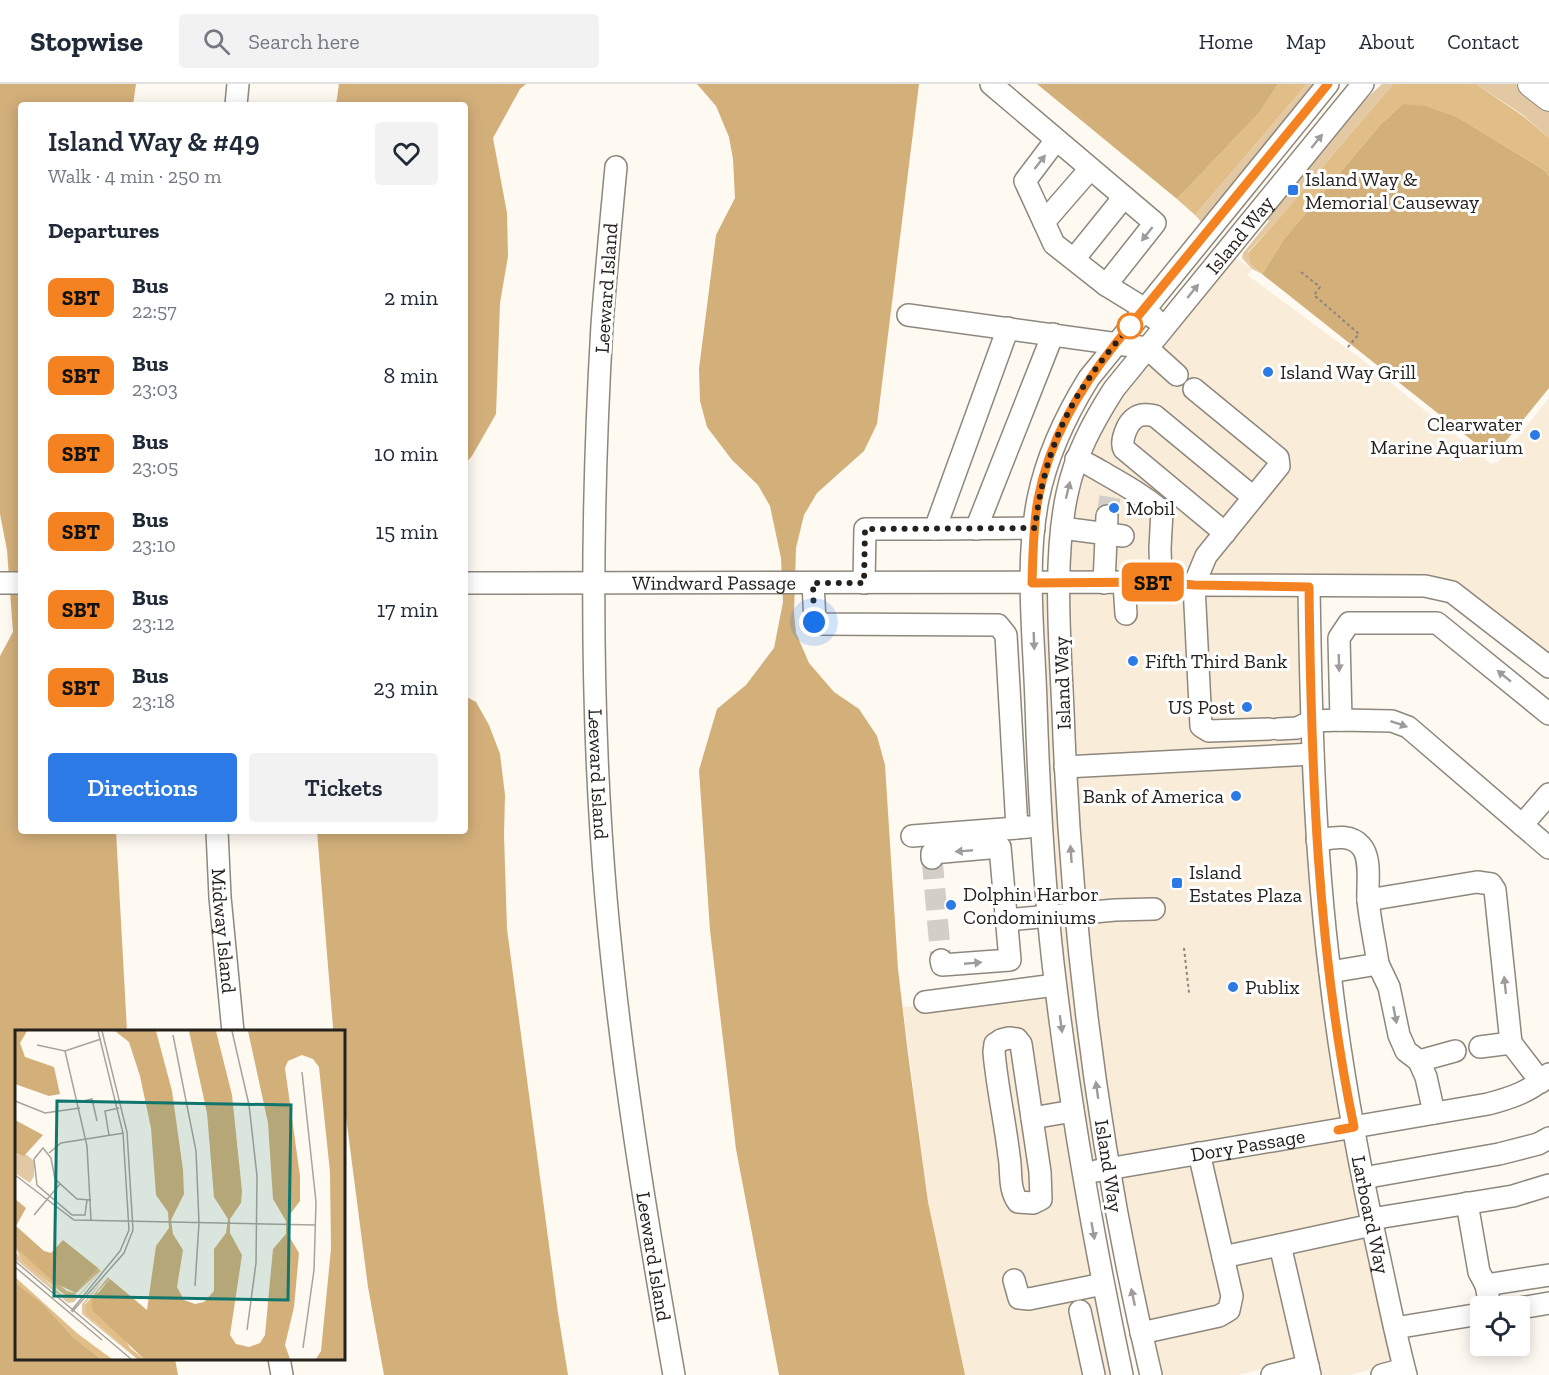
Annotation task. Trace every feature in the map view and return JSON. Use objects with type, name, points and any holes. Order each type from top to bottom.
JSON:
[{"type":"main road","points":[[1531,84],[1549,98]]},
{"type":"street","points":[[236,102],[238,84]]},
{"type":"street","points":[[991,84],[1155,224],[1106,285]]},
{"type":"street","name":"Island Way","points":[[1122,1375],[1072,1111],[1048,916],[1038,766],[1032,583],[1035,528],[1043,476],[1056,438],[1071,406],[1089,378],[1328,84]]},
{"type":"street","name":"Island Way","points":[[1151,1375],[1109,1168],[1087,1020],[1076,914],[1065,766],[1059,583],[1066,494],[1076,459],[1092,424],[1114,389],[1363,84]]},
{"type":"street","points":[[1056,140],[1024,181],[1054,244],[1106,285],[1145,309],[1164,327]]},
{"type":"street","name":"Leeward Island","points":[[616,167],[602,325],[596,485],[597,739],[606,897],[624,1068],[645,1212],[674,1375]]},
{"type":"street","points":[[1044,222],[1090,168]]},
{"type":"street","points":[[1074,259],[1124,197]]},
{"type":"street","points":[[908,315],[1147,348],[1177,375]]},
{"type":"street","points":[[935,529],[1008,328]]},
{"type":"street","points":[[976,529],[1053,334]]},
{"type":"street","points":[[1194,389],[1278,458],[1279,466],[1206,556],[1194,585],[1201,726],[1209,731],[1274,729],[1297,728],[1312,721],[1392,720],[1408,727],[1549,848]]},
{"type":"street","points":[[1225,533],[1124,449],[1122,440],[1133,420],[1149,414],[1155,416],[1253,497]]},
{"type":"street","points":[[1076,459],[1091,464],[1111,512],[1114,583],[1126,614]]},
{"type":"street","points":[[1062,528],[1111,512],[1143,495],[1162,511],[1161,582]]},
{"type":"street","points":[[864,583],[865,529],[1035,528]]},
{"type":"street","name":"Windward Passage","points":[[468,583],[1161,582],[1194,585],[1309,587],[1425,586],[1452,592],[1549,667]]},
{"type":"street","points":[[0,583],[18,583]]},
{"type":"street","points":[[806,583],[814,622],[819,624],[998,625],[1003,630],[1006,635],[1017,828]]},
{"type":"street","name":"Larboard Way","points":[[1309,587],[1317,840],[1329,972],[1344,1076],[1371,1222],[1405,1372]]},
{"type":"street","points":[[1341,720],[1339,638],[1349,623],[1437,623],[1549,714]]},
{"type":"street","points":[[1065,766],[1313,754]]},
{"type":"street","points":[[1521,825],[1549,794]]},
{"type":"street","points":[[912,836],[1042,826]]},
{"type":"street","name":"Midway Island","points":[[217,834],[220,897],[233,1030]]},
{"type":"street","points":[[1317,840],[1340,837],[1352,839],[1362,847],[1369,870],[1368,900],[1378,964],[1389,987],[1399,1035],[1406,1051],[1419,1061],[1426,1077],[1434,1113]]},
{"type":"street","points":[[932,858],[932,854],[1000,848],[1010,960],[942,965],[941,960]]},
{"type":"street","points":[[1368,900],[1477,882],[1491,884],[1495,890],[1511,1043],[1545,1078]]},
{"type":"street","points":[[1006,920],[1154,909]]},
{"type":"street","points":[[1329,972],[1378,964]]},
{"type":"street","points":[[925,1002],[1055,985]]},
{"type":"street","points":[[1017,1039],[1021,1044],[1032,1118],[1042,1191],[1041,1199],[1025,1204],[1018,1202],[1014,1196],[1011,1182],[1010,1159],[994,1052],[995,1044],[1001,1040],[1017,1039]]},
{"type":"street","points":[[1480,1047],[1511,1043]]},
{"type":"street","points":[[1419,1061],[1455,1051]]},
{"type":"street","name":"Dory Passage","points":[[1083,1173],[1488,1104],[1517,1096],[1545,1078]]},
{"type":"street","points":[[1032,1118],[1072,1111]]},
{"type":"street","points":[[1363,1178],[1499,1154],[1538,1144],[1549,1138]]},
{"type":"street","points":[[1141,1333],[1219,1316],[1229,1310],[1232,1296],[1199,1153]]},
{"type":"street","points":[[1223,1257],[1371,1222],[1513,1196],[1549,1185]]},
{"type":"street","points":[[1467,1203],[1479,1272],[1486,1285],[1488,1296]]},
{"type":"street","points":[[1272,1375],[1309,1371],[1280,1245]]},
{"type":"street","points":[[1486,1285],[1549,1275]]},
{"type":"street","points":[[1014,1280],[1019,1298],[1029,1299],[1103,1284]]},
{"type":"street","points":[[1530,1306],[1549,1303]]},
{"type":"street","points":[[1080,1311],[1094,1375]]},
{"type":"street","points":[[1395,1328],[1470,1316]]},
{"type":"street","points":[[279,1360],[282,1375]]},
{"type":"street","points":[[1382,1375],[1405,1372]]},
{"type":"path","points":[[1301,272],[1320,287],[1314,295],[1359,334],[1347,348]]},
{"type":"path","points":[[1185,948],[1189,993]]},
{"type":"shaded area","points":[[0,84],[136,84],[133,102],[18,102],[18,834],[116,834],[127,1030],[15,1030],[15,1360],[175,1360],[178,1375],[0,1375],[0,656],[13,632],[7,550],[0,514]]},
{"type":"shaded area","points":[[339,84],[526,84],[520,89],[493,138],[507,213],[508,256],[500,303],[496,414],[468,461],[468,102],[336,102]]},
{"type":"shaded area","points":[[697,84],[919,84],[877,424],[864,451],[817,493],[804,515],[796,548],[794,613],[796,633],[809,663],[834,692],[859,709],[877,736],[885,765],[898,969],[908,1054],[928,1202],[965,1375],[779,1375],[736,1149],[710,930],[699,770],[717,709],[746,685],[774,648],[783,602],[781,558],[770,506],[758,485],[732,460],[707,427],[700,401],[699,369],[716,235],[735,198],[733,159],[729,137],[716,106]]},
{"type":"shaded area","points":[[1037,84],[1278,84],[1260,112],[1177,199]]},
{"type":"shaded area","points":[[1278,84],[1307,84],[1195,215],[1177,199],[1260,112]]},
{"type":"shaded area","points":[[1307,84],[1319,84],[1204,225],[1195,215]]},
{"type":"shaded area","points":[[1382,84],[1393,84],[1248,252],[1250,264],[1262,274],[1252,269],[1242,258],[1243,253],[1269,221],[1266,215],[1348,115]]},
{"type":"shaded area","points":[[1393,84],[1476,84],[1523,116],[1549,138],[1549,176],[1544,170],[1459,118],[1403,104],[1381,124],[1284,239],[1262,274],[1250,264],[1248,253]]},
{"type":"shaded area","points":[[1476,84],[1516,84],[1549,111],[1549,138],[1523,115]]},
{"type":"shaded area","points":[[1403,104],[1425,106],[1459,118],[1544,170],[1549,176],[1549,388],[1493,457],[1262,274],[1284,239],[1381,124]]},
{"type":"shaded area","points":[[1233,255],[1252,269],[1247,275],[1360,358],[1491,464],[1498,462],[1549,398],[1549,656],[1456,585],[1067,575],[1069,529],[1083,462],[1120,394]]},
{"type":"shaded area","points":[[1162,590],[1297,595],[1303,735],[1345,1120],[1115,1159],[1083,913],[1067,592]]},
{"type":"shaded area","points":[[1040,591],[1052,591],[1100,1162],[1089,1164],[1056,916]]},
{"type":"shaded area","points":[[468,698],[476,702],[489,725],[500,754],[505,795],[507,929],[568,1375],[384,1375],[368,1287],[345,1109],[345,1030],[333,1030],[317,834],[468,834]]},
{"type":"shaded area","points":[[1049,997],[1115,1375],[964,1375],[928,1201],[903,1007]]},
{"type":"shaded area","points":[[1348,1137],[1363,1218],[1229,1247],[1208,1160]]},
{"type":"shaded area","points":[[1193,1163],[1225,1297],[1223,1304],[1146,1323],[1118,1175]]},
{"type":"shaded area","points":[[1366,1234],[1395,1363],[1349,1375],[1317,1375],[1289,1251]]},
{"type":"shaded area","points":[[1274,1254],[1298,1360],[1238,1375],[1158,1375],[1150,1340],[1221,1324],[1232,1263]]},
{"type":"tunnel","points":[[1107,516],[1110,497]]},
{"type":"tunnel","points":[[932,858],[941,960]]},
{"type":"bus line","name":"SBT","points":[[1328,84],[1116,343],[1071,406],[1056,438],[1040,489],[1033,546],[1032,583],[1161,582],[1194,585],[1309,587],[1317,840],[1329,972],[1354,1127],[1338,1130]]},
{"type":"place","name":"Island Way & Memorial Causeway","points":[[1293,190]]},
{"type":"place","name":"Island Way Grill","points":[[1268,372]]},
{"type":"place","name":"Clearwater Marine Aquarium","points":[[1535,435]]},
{"type":"place","name":"Mobil","points":[[1114,508]]},
{"type":"place","name":"Fifth Third Bank","points":[[1133,661]]},
{"type":"place","name":"US Post","points":[[1247,707]]},
{"type":"place","name":"Bank of America","points":[[1236,796]]},
{"type":"place","name":"Island Estates Plaza","points":[[1177,883]]},
{"type":"place","name":"Dolphin Harbor Condominiums","points":[[951,905]]},
{"type":"place","name":"Publix","points":[[1233,987]]},
{"type":"route","points":[[814,622],[813,583],[864,583],[865,529],[1035,528],[1043,476],[1056,438],[1071,406],[1089,378],[1130,326]]}]
